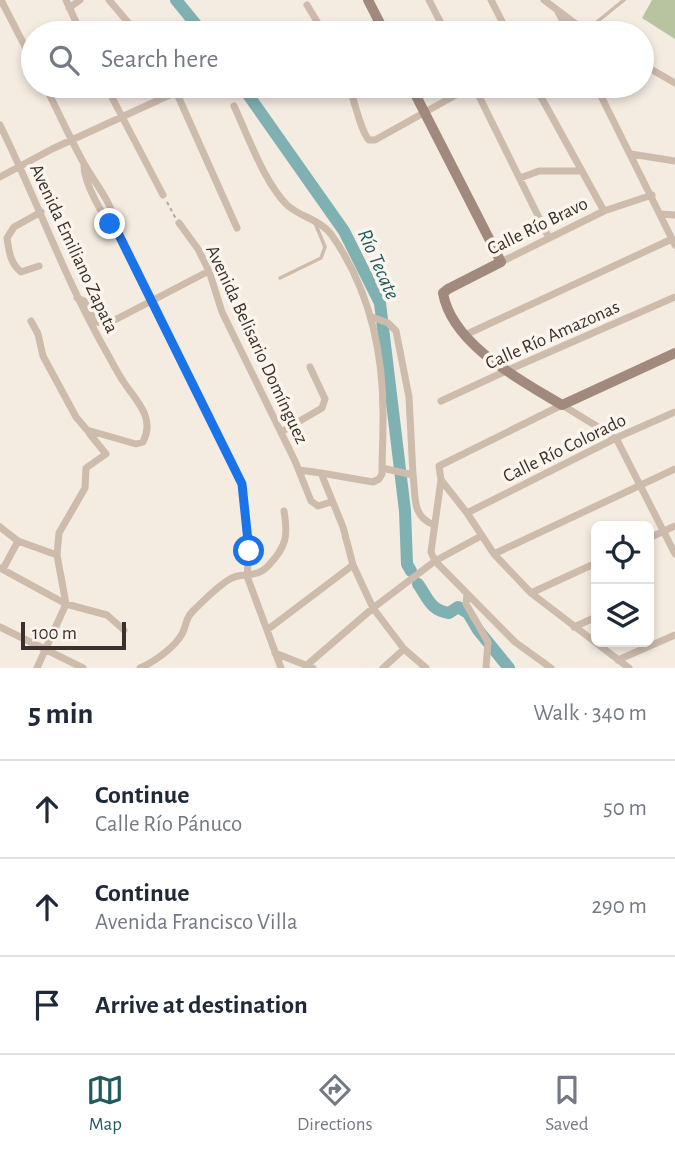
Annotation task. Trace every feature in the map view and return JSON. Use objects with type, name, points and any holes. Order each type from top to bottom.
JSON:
[{"type":"street","points":[[1,0],[21,39]]},
{"type":"street","points":[[75,21],[67,4],[80,0]]},
{"type":"street","points":[[109,0],[127,21]]},
{"type":"street","points":[[368,0],[379,21]]},
{"type":"street","points":[[429,0],[440,21]]},
{"type":"street","points":[[491,0],[502,21]]},
{"type":"street","points":[[544,0],[554,3],[573,21]]},
{"type":"street","points":[[554,3],[563,21]]},
{"type":"street","points":[[307,5],[317,21]]},
{"type":"street","points":[[654,71],[675,83]]},
{"type":"street","points":[[51,98],[84,164],[84,172],[101,209],[116,229],[242,484],[249,551],[247,576],[281,668]]},
{"type":"street","points":[[112,98],[163,195]]},
{"type":"street","points":[[0,177],[158,98]]},
{"type":"street","points":[[179,98],[237,228]]},
{"type":"street","points":[[354,98],[364,135],[369,140],[375,140],[450,98]]},
{"type":"street","points":[[417,98],[501,262]]},
{"type":"street","points":[[479,98],[549,238]]},
{"type":"street","points":[[541,98],[604,211]]},
{"type":"street","points":[[602,98],[673,242],[465,335],[506,370],[616,438],[675,554]]},
{"type":"street","points":[[234,106],[268,177],[284,202],[295,211],[313,218],[329,231],[354,272],[372,317],[383,419],[382,474],[373,482],[299,470]]},
{"type":"street","name":"Avenida Emiliano Zapata","points":[[0,125],[41,212],[76,298],[124,382],[146,412],[146,436],[143,442],[136,444],[87,430]]},
{"type":"street","points":[[631,154],[675,160]]},
{"type":"street","points":[[520,178],[539,171],[581,171]]},
{"type":"street","name":"Calle Río Bravo","points":[[465,335],[443,296],[448,289],[604,211],[652,195]]},
{"type":"street","points":[[39,265],[21,272],[17,269],[11,259],[7,238],[14,227],[41,212]]},
{"type":"street","points":[[661,214],[675,215]]},
{"type":"street","name":"Avenida Belisario Domínguez","points":[[178,223],[198,249],[209,271],[222,312],[299,470],[311,501],[318,506],[331,502]]},
{"type":"street","points":[[76,298],[86,302],[97,322],[107,324],[209,271]]},
{"type":"street","name":"Calle Río Amazonas","points":[[441,401],[675,297]]},
{"type":"street","points":[[372,317],[388,323],[396,331],[409,397],[418,513],[434,525]]},
{"type":"street","points":[[31,321],[38,334],[43,356],[76,417],[106,454],[86,468],[85,488],[59,533],[57,555],[66,604],[37,668]]},
{"type":"street","points":[[629,668],[531,593],[494,554],[441,480],[438,469],[441,464],[675,353]]},
{"type":"street","points":[[281,432],[322,408],[325,403],[310,367]]},
{"type":"street","name":"Calle Río Colorado","points":[[467,513],[616,438],[675,412]]},
{"type":"street","points":[[382,468],[413,475]]},
{"type":"street","points":[[494,554],[675,469]]},
{"type":"street","points":[[321,473],[353,565],[373,608],[404,649],[426,668]]},
{"type":"street","points":[[441,480],[431,552],[435,561],[515,642],[551,668]]},
{"type":"street","points":[[140,668],[169,649],[182,634],[186,618],[230,578],[262,572],[281,549],[287,530],[284,511]]},
{"type":"street","points":[[654,536],[675,526]]},
{"type":"street","points":[[0,527],[18,541],[57,555]]},
{"type":"street","points":[[275,653],[310,667],[373,608],[435,561],[481,536]]},
{"type":"street","points":[[18,541],[2,568],[66,604],[107,615],[124,630]]},
{"type":"street","points":[[267,630],[353,565]]},
{"type":"street","points":[[531,593],[591,565]]},
{"type":"street","points":[[467,594],[466,604],[488,642],[486,668]]},
{"type":"street","points":[[574,626],[591,619]]},
{"type":"street","points":[[0,626],[83,668]]},
{"type":"street","points":[[618,660],[675,635]]},
{"type":"street","points":[[383,668],[404,649]]},
{"type":"lane","points":[[599,21],[624,0]]},
{"type":"lane","points":[[280,278],[321,258],[324,253],[325,247],[313,218]]},
{"type":"path","points":[[163,195],[178,223]]},
{"type":"green space","points":[[652,0],[675,0],[675,39],[654,26],[654,21],[642,18]]},
{"type":"waterway","name":"Río Tecate","points":[[176,0],[193,21]]},
{"type":"waterway","name":"Río Tecate","points":[[250,98],[344,231],[380,303],[405,511],[407,564],[411,571]]},
{"type":"waterway","name":"Río Tecate","points":[[418,584],[430,603],[438,609],[449,613],[458,607],[468,613],[478,630],[509,668]]},
{"type":"route","points":[[110,224],[116,229],[242,484],[249,551]]}]
